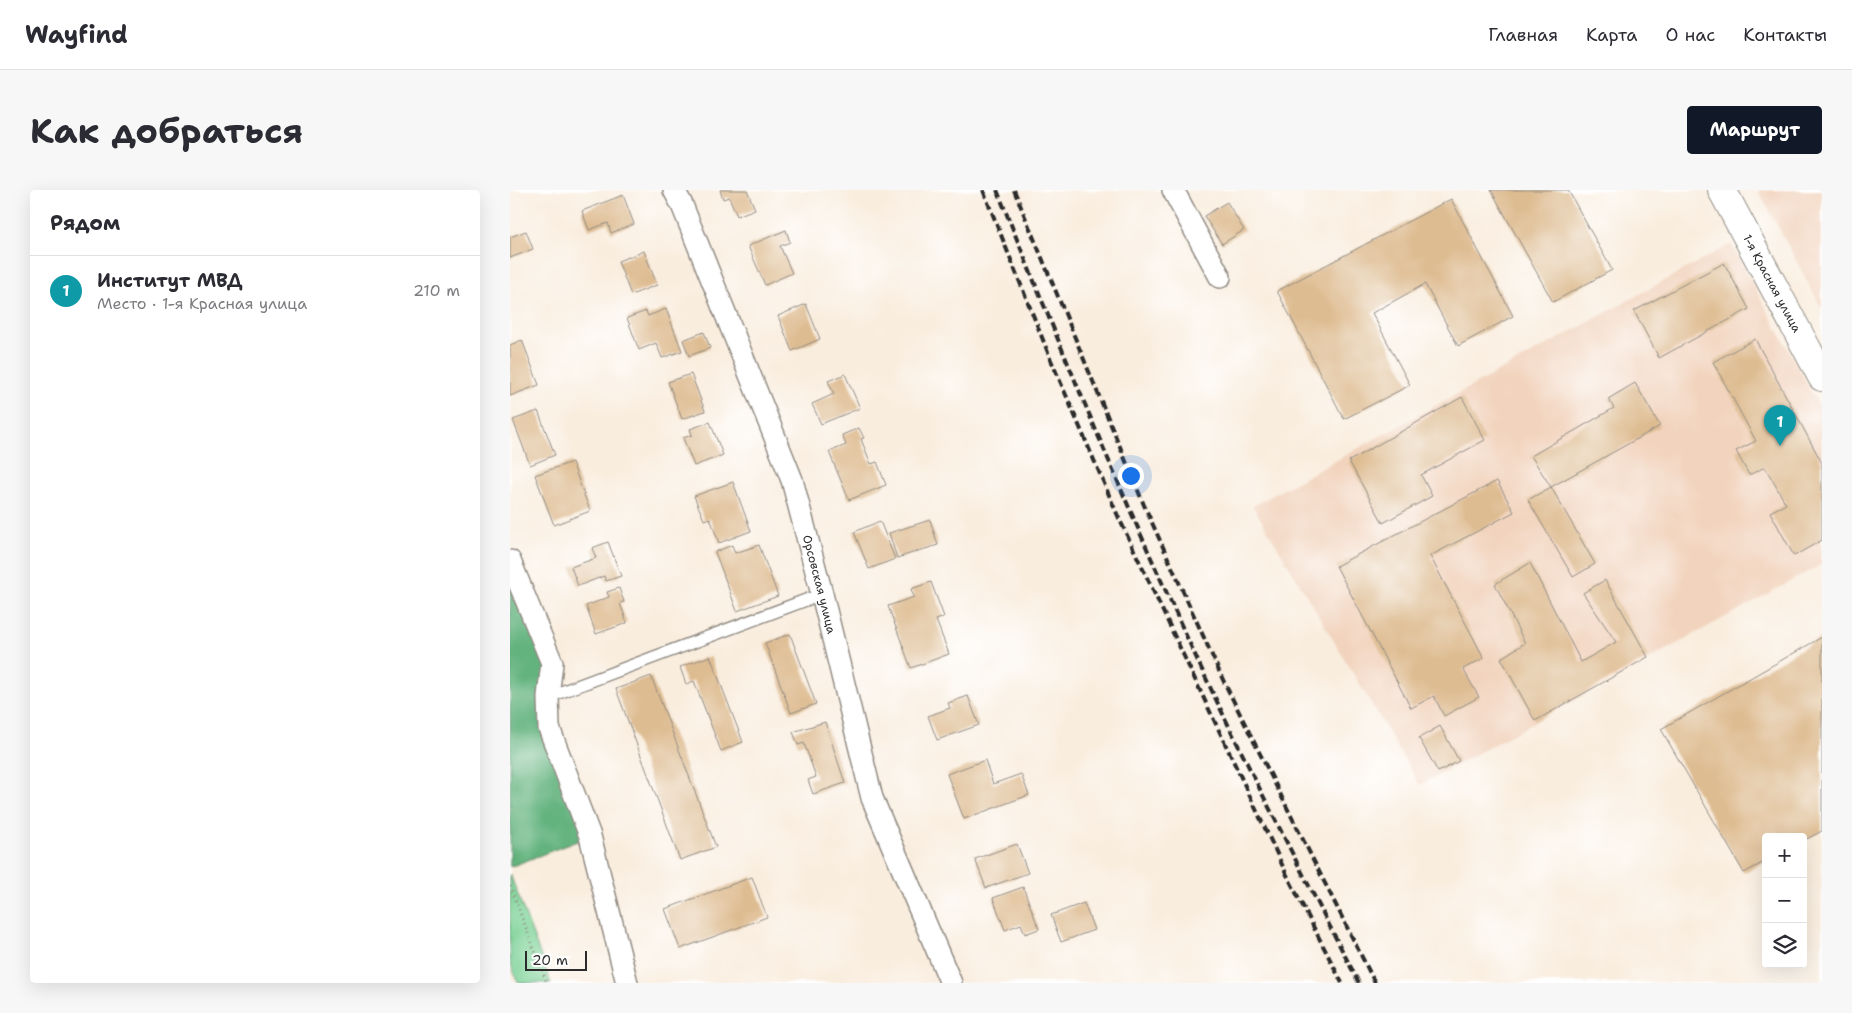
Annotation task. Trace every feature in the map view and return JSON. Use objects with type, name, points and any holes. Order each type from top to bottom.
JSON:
[{"type":"street","name":"Орсовская улица","points":[[674,190],[682,205],[792,480],[872,798],[950,983]]},
{"type":"street","points":[[1173,190],[1220,277]]},
{"type":"street","name":"1-я Красная улица","points":[[1722,190],[1822,377]]},
{"type":"street","points":[[510,561],[552,663],[548,698],[549,728],[590,836],[627,983]]},
{"type":"lane","points":[[548,698],[822,594]]},
{"type":"path","points":[[510,886],[547,983]]},
{"type":"shaded area","points":[[1758,190],[1822,190],[1822,309]]},
{"type":"shaded area","points":[[1731,244],[1822,411],[1822,564],[1420,785],[1253,506]]},
{"type":"green space","points":[[510,561],[552,663],[548,697],[590,836],[510,867]]},
{"type":"green space","points":[[510,874],[551,983],[518,983],[510,963]]},
{"type":"building","points":[[720,190],[747,190],[755,209],[737,216],[729,197],[723,199]]},
{"type":"building","points":[[1491,190],[1568,190],[1612,270],[1553,302]]},
{"type":"building","points":[[623,195],[634,224],[611,233],[608,223],[589,230],[582,211]]},
{"type":"building","points":[[1451,199],[1513,316],[1458,346],[1425,284],[1372,313],[1410,385],[1344,419],[1277,291]]},
{"type":"building","points":[[1227,202],[1244,230],[1222,244],[1204,216]]},
{"type":"building","points":[[786,230],[790,242],[780,246],[792,273],[765,285],[748,246]]},
{"type":"building","points":[[526,231],[533,249],[510,258],[510,237]]},
{"type":"building","points":[[644,251],[657,285],[631,295],[618,261]]},
{"type":"building","points":[[1724,263],[1749,309],[1659,358],[1634,311]]},
{"type":"building","points":[[806,304],[820,339],[792,351],[778,316]]},
{"type":"building","points":[[666,309],[682,351],[662,358],[656,343],[639,350],[627,318],[646,311],[648,316]]},
{"type":"building","points":[[704,332],[710,348],[689,356],[683,340]]},
{"type":"building","points":[[1755,339],[1822,463],[1822,540],[1794,556],[1770,512],[1786,504],[1765,467],[1749,475],[1736,451],[1756,441],[1713,362]]},
{"type":"building","points":[[522,340],[539,385],[510,396],[510,345]]},
{"type":"building","points":[[691,374],[705,411],[682,419],[668,382]]},
{"type":"building","points":[[845,374],[860,408],[821,424],[812,404],[834,394],[828,381]]},
{"type":"building","points":[[1635,383],[1660,426],[1551,487],[1531,456],[1614,408],[1608,399]]},
{"type":"building","points":[[1462,397],[1485,440],[1421,475],[1432,496],[1383,523],[1349,461]]},
{"type":"building","points":[[538,411],[555,455],[530,465],[513,420]]},
{"type":"building","points":[[710,422],[723,455],[694,466],[683,438],[692,435],[690,429]]},
{"type":"building","points":[[859,428],[864,438],[861,439],[871,464],[877,462],[886,485],[849,500],[829,452],[846,445],[842,435]]},
{"type":"building","points":[[572,462],[590,511],[554,525],[535,475]]},
{"type":"building","points":[[1497,481],[1514,512],[1430,556],[1484,658],[1463,669],[1479,697],[1444,716],[1434,696],[1411,708],[1336,566]]},
{"type":"building","points":[[733,482],[751,531],[719,543],[710,518],[704,520],[694,496]]},
{"type":"building","points":[[1551,487],[1595,564],[1573,577],[1528,500]]},
{"type":"building","points":[[930,520],[938,545],[897,558],[889,533]]},
{"type":"building","points":[[880,521],[895,559],[869,569],[854,532]]},
{"type":"building","points":[[608,542],[621,576],[606,581],[604,576],[578,586],[571,567],[596,558],[592,548]]},
{"type":"building","points":[[732,545],[735,553],[759,545],[778,596],[737,611],[715,552]]},
{"type":"building","points":[[1530,563],[1581,662],[1616,642],[1583,593],[1605,580],[1648,657],[1535,721],[1501,658],[1525,643],[1495,584]]},
{"type":"building","points":[[931,582],[944,617],[936,620],[949,654],[911,668],[888,606],[914,597],[911,589]]},
{"type":"building","points":[[619,588],[624,602],[620,603],[627,623],[596,634],[586,606],[609,597],[607,592]]},
{"type":"building","points":[[790,634],[816,704],[791,713],[765,643]]},
{"type":"building","points":[[1822,637],[1822,831],[1807,839],[1807,833],[1762,833],[1762,863],[1744,873],[1661,729]]},
{"type":"building","points":[[710,656],[743,742],[721,751],[694,681],[686,684],[680,667]]},
{"type":"building","points":[[651,676],[716,847],[680,860],[616,689]]},
{"type":"building","points":[[968,696],[979,725],[937,740],[928,716],[950,708],[948,703]]},
{"type":"building","points":[[825,722],[845,783],[813,794],[808,780],[816,777],[804,743],[798,745],[793,732]]},
{"type":"building","points":[[1440,726],[1459,761],[1438,772],[1419,738]]},
{"type":"building","points":[[985,760],[993,784],[1021,774],[1029,795],[964,819],[947,774]]},
{"type":"building","points":[[1017,844],[1028,873],[986,888],[975,859]]},
{"type":"building","points":[[752,877],[767,917],[680,949],[665,909]]},
{"type":"building","points":[[1023,887],[1039,929],[1025,934],[1021,924],[1005,930],[993,898]]},
{"type":"building","points":[[1084,903],[1094,930],[1061,942],[1051,915]]},
{"type":"railway","points":[[983,190],[1051,360],[1118,516],[1286,873],[1342,983]]},
{"type":"railway","points":[[997,190],[1048,316],[1182,628],[1247,763],[1359,983]]},
{"type":"railway","points":[[1014,190],[1144,505],[1224,682],[1375,983]]},
{"type":"place","name":"Институт МВД","points":[[1780,446]]}]
